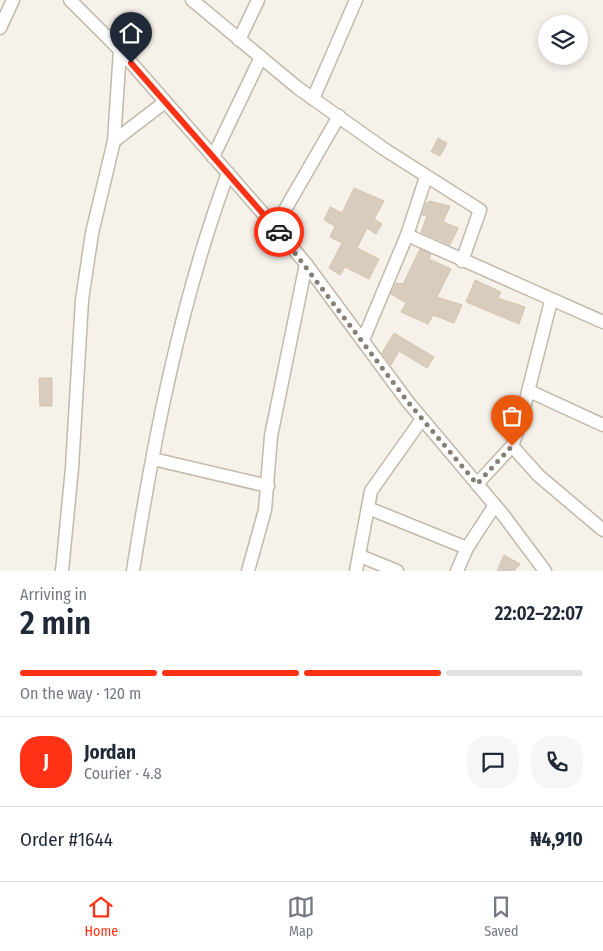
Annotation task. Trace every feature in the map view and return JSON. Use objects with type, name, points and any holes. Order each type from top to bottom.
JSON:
[{"type":"street","points":[[0,28],[13,0]]},
{"type":"street","points":[[70,0],[120,50],[306,264],[422,418],[495,506],[544,571]]},
{"type":"street","points":[[192,0],[313,99],[426,177],[470,202],[480,210],[462,261]]},
{"type":"street","points":[[239,40],[258,0]]},
{"type":"street","points":[[313,99],[356,0]]},
{"type":"street","points":[[62,571],[72,468],[82,300],[92,233],[114,141],[120,50]]},
{"type":"street","points":[[213,157],[261,57]]},
{"type":"street","points":[[114,141],[166,102]]},
{"type":"street","points":[[275,227],[338,116]]},
{"type":"street","points":[[133,571],[153,459],[180,335],[209,225],[228,173]]},
{"type":"street","points":[[363,340],[407,235],[426,177]]},
{"type":"street","points":[[407,235],[551,301],[580,310],[603,322]]},
{"type":"street","points":[[248,571],[265,510],[271,436],[306,264]]},
{"type":"street","points":[[477,484],[512,446],[529,391],[551,301]]},
{"type":"street","points":[[529,391],[603,425]]},
{"type":"street","points":[[356,571],[371,491],[422,418]]},
{"type":"street","points":[[512,446],[538,476],[602,524]]},
{"type":"street","points":[[153,459],[268,486]]},
{"type":"street","points":[[457,571],[467,548],[495,506]]},
{"type":"street","points":[[368,508],[467,548]]},
{"type":"street","points":[[360,556],[397,571]]},
{"type":"building","points":[[438,138],[447,143],[440,156],[431,152]]},
{"type":"building","points":[[354,188],[384,201],[374,219],[382,224],[376,234],[367,228],[357,248],[379,259],[369,279],[345,267],[340,275],[329,268],[342,243],[330,237],[335,226],[324,220],[330,207],[342,213]]},
{"type":"building","points":[[429,201],[450,206],[443,222],[458,228],[450,245],[421,232],[427,216],[422,215]]},
{"type":"building","points":[[420,249],[431,254],[429,259],[451,269],[437,297],[462,305],[454,323],[433,315],[428,324],[401,312],[406,303],[391,294],[396,283],[403,284]]},
{"type":"building","points":[[475,280],[501,292],[498,298],[525,307],[519,324],[466,302]]},
{"type":"building","points":[[394,333],[434,357],[427,368],[399,351],[391,365],[382,353]]},
{"type":"building","points":[[39,378],[52,378],[52,406],[40,406]]},
{"type":"building","points":[[504,555],[520,564],[514,571],[497,571]]},
{"type":"way so far","points":[[279,232],[306,264],[408,402],[477,484],[512,446]]},
{"type":"route","points":[[131,63],[279,232]]}]
